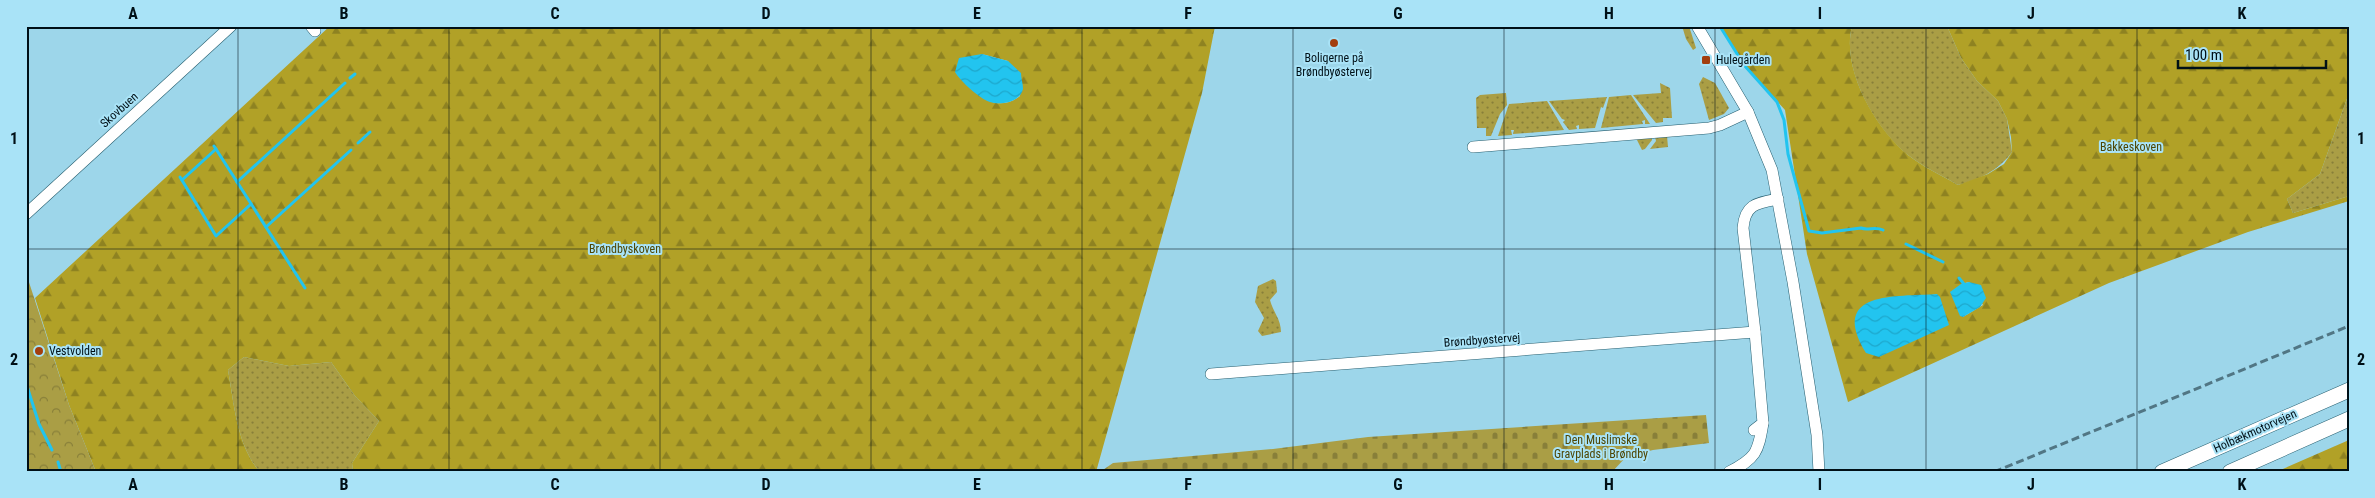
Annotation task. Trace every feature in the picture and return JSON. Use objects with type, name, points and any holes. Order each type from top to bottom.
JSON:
[{"type":"highway","name":"Holbækmotorvejen","points":[[2162,472],[2349,390]]},
{"type":"highway","points":[[2230,472],[2349,419]]},
{"type":"street","name":"Skovbuen","points":[[26,214],[231,26]]},
{"type":"street","points":[[1697,26],[1748,112],[1772,170],[1817,436],[1819,472]]},
{"type":"street","points":[[1473,147],[1709,128],[1748,112]]},
{"type":"street","points":[[1728,472],[1745,464],[1759,449],[1755,332],[1743,237],[1744,220],[1754,205],[1778,199]]},
{"type":"street","name":"Brøndbyøstervej","points":[[1211,374],[1755,332]]},
{"type":"green space","name":"Brøndbyskoven","points":[[330,26],[1215,26],[1202,93],[1096,472],[353,472],[352,463],[379,421],[355,396],[331,362],[289,366],[244,357],[228,370],[241,437],[252,462],[260,472],[96,472],[69,405],[35,298]],"holes":[[[982,54],[1008,61],[1020,96],[1004,103],[984,98],[979,94]]]},
{"type":"green space","points":[[1682,26],[1689,26],[1696,48],[1693,50],[1686,39]]},
{"type":"green space","name":"Bakkeskoven","points":[[1720,26],[1852,26],[1851,60],[1856,79],[1873,114],[1884,130],[1908,155],[1958,185],[1988,174],[2004,164],[2012,152],[2011,137],[2007,119],[1998,101],[1977,81],[1961,58],[1947,26],[2349,26],[2349,93],[2320,174],[2287,199],[2293,213],[2349,196],[2349,201],[2248,232],[2109,283],[1848,402],[1807,254],[1785,110],[1744,65]],"holes":[[[1969,282],[1983,305],[1963,317],[1961,284]]]},
{"type":"green space","points":[[1852,26],[1947,26],[1961,58],[1977,81],[1998,101],[2007,119],[2012,152],[2007,159],[1988,173],[1958,185],[1908,155],[1884,130],[1873,114],[1856,79],[1851,60]]},
{"type":"green space","points":[[1703,77],[1715,83],[1729,108],[1724,114],[1709,120],[1699,84]]},
{"type":"green space","points":[[1660,83],[1670,88],[1672,118],[1663,118],[1663,122],[1656,123],[1633,95],[1661,93]]},
{"type":"green space","points":[[1506,93],[1507,105],[1500,114],[1491,136],[1486,136],[1486,128],[1477,128],[1476,98],[1480,95]]},
{"type":"green space","points":[[2349,93],[2349,196],[2293,213],[2287,199],[2320,174]]},
{"type":"green space","points":[[1631,95],[1650,124],[1645,124],[1645,120],[1642,121],[1643,124],[1601,128],[1609,97]]},
{"type":"green space","points":[[1607,97],[1603,108],[1601,107],[1595,128],[1579,129],[1579,125],[1576,126],[1577,129],[1569,130],[1563,122],[1565,120],[1562,119],[1549,101]]},
{"type":"green space","points":[[1547,101],[1564,130],[1513,134],[1514,130],[1511,130],[1512,135],[1498,136],[1509,104]]},
{"type":"green space","points":[[1667,136],[1668,147],[1650,149],[1656,141],[1655,137]]},
{"type":"green space","points":[[1636,138],[1652,138],[1652,140],[1642,150]]},
{"type":"green space","name":"Vestvolden","points":[[26,273],[69,405],[96,472],[26,472]]},
{"type":"green space","points":[[1273,279],[1276,281],[1277,292],[1270,300],[1280,323],[1281,332],[1262,336],[1258,331],[1264,318],[1255,302],[1258,286]]},
{"type":"green space","points":[[244,357],[289,366],[331,362],[355,396],[379,421],[352,463],[353,472],[260,472],[252,462],[241,437],[228,370]]},
{"type":"green space","name":"Den Muslimske Gravplads i Brøndby","points":[[1706,415],[1709,443],[1653,450],[1626,457],[1612,472],[1100,472],[1113,463],[1273,449],[1368,437]]},
{"type":"green space","points":[[2349,440],[2349,472],[2276,472]]},
{"type":"water","points":[[982,54],[1008,61],[1021,73],[1023,89],[1019,97],[1005,103],[990,102],[976,94],[961,80],[955,72],[959,58]]},
{"type":"water","points":[[1969,282],[1981,285],[1986,298],[1980,307],[1963,317],[1960,316],[1950,292],[1961,284]]},
{"type":"water","points":[[1937,294],[1940,297],[1949,325],[1879,357],[1866,353],[1856,332],[1855,318],[1861,307],[1886,297]]},
{"type":"waterway","points":[[1721,28],[1744,65],[1777,102],[1784,120],[1788,154],[1809,231],[1822,233],[1861,228],[1883,230]]},
{"type":"waterway","points":[[350,78],[355,74]]},
{"type":"waterway","points":[[237,182],[345,83]]},
{"type":"waterway","points":[[358,143],[370,132]]},
{"type":"waterway","points":[[214,146],[305,288]]},
{"type":"waterway","points":[[182,180],[216,149]]},
{"type":"waterway","points":[[266,227],[351,150]]},
{"type":"waterway","points":[[180,177],[216,236],[251,204]]},
{"type":"waterway","points":[[1906,244],[1943,262]]},
{"type":"waterway","points":[[1959,278],[1964,284]]},
{"type":"waterway","points":[[26,383],[39,424],[52,450]]},
{"type":"waterway","points":[[58,462],[61,472]]},
{"type":"railway","points":[[1994,472],[2349,326]]},
{"type":"place","name":"Boligerne på Brøndbyøstervej","points":[[1334,43]]},
{"type":"place","name":"Hulegården","points":[[1706,60]]},
{"type":"place","name":"Vestvolden","points":[[39,351]]}]
